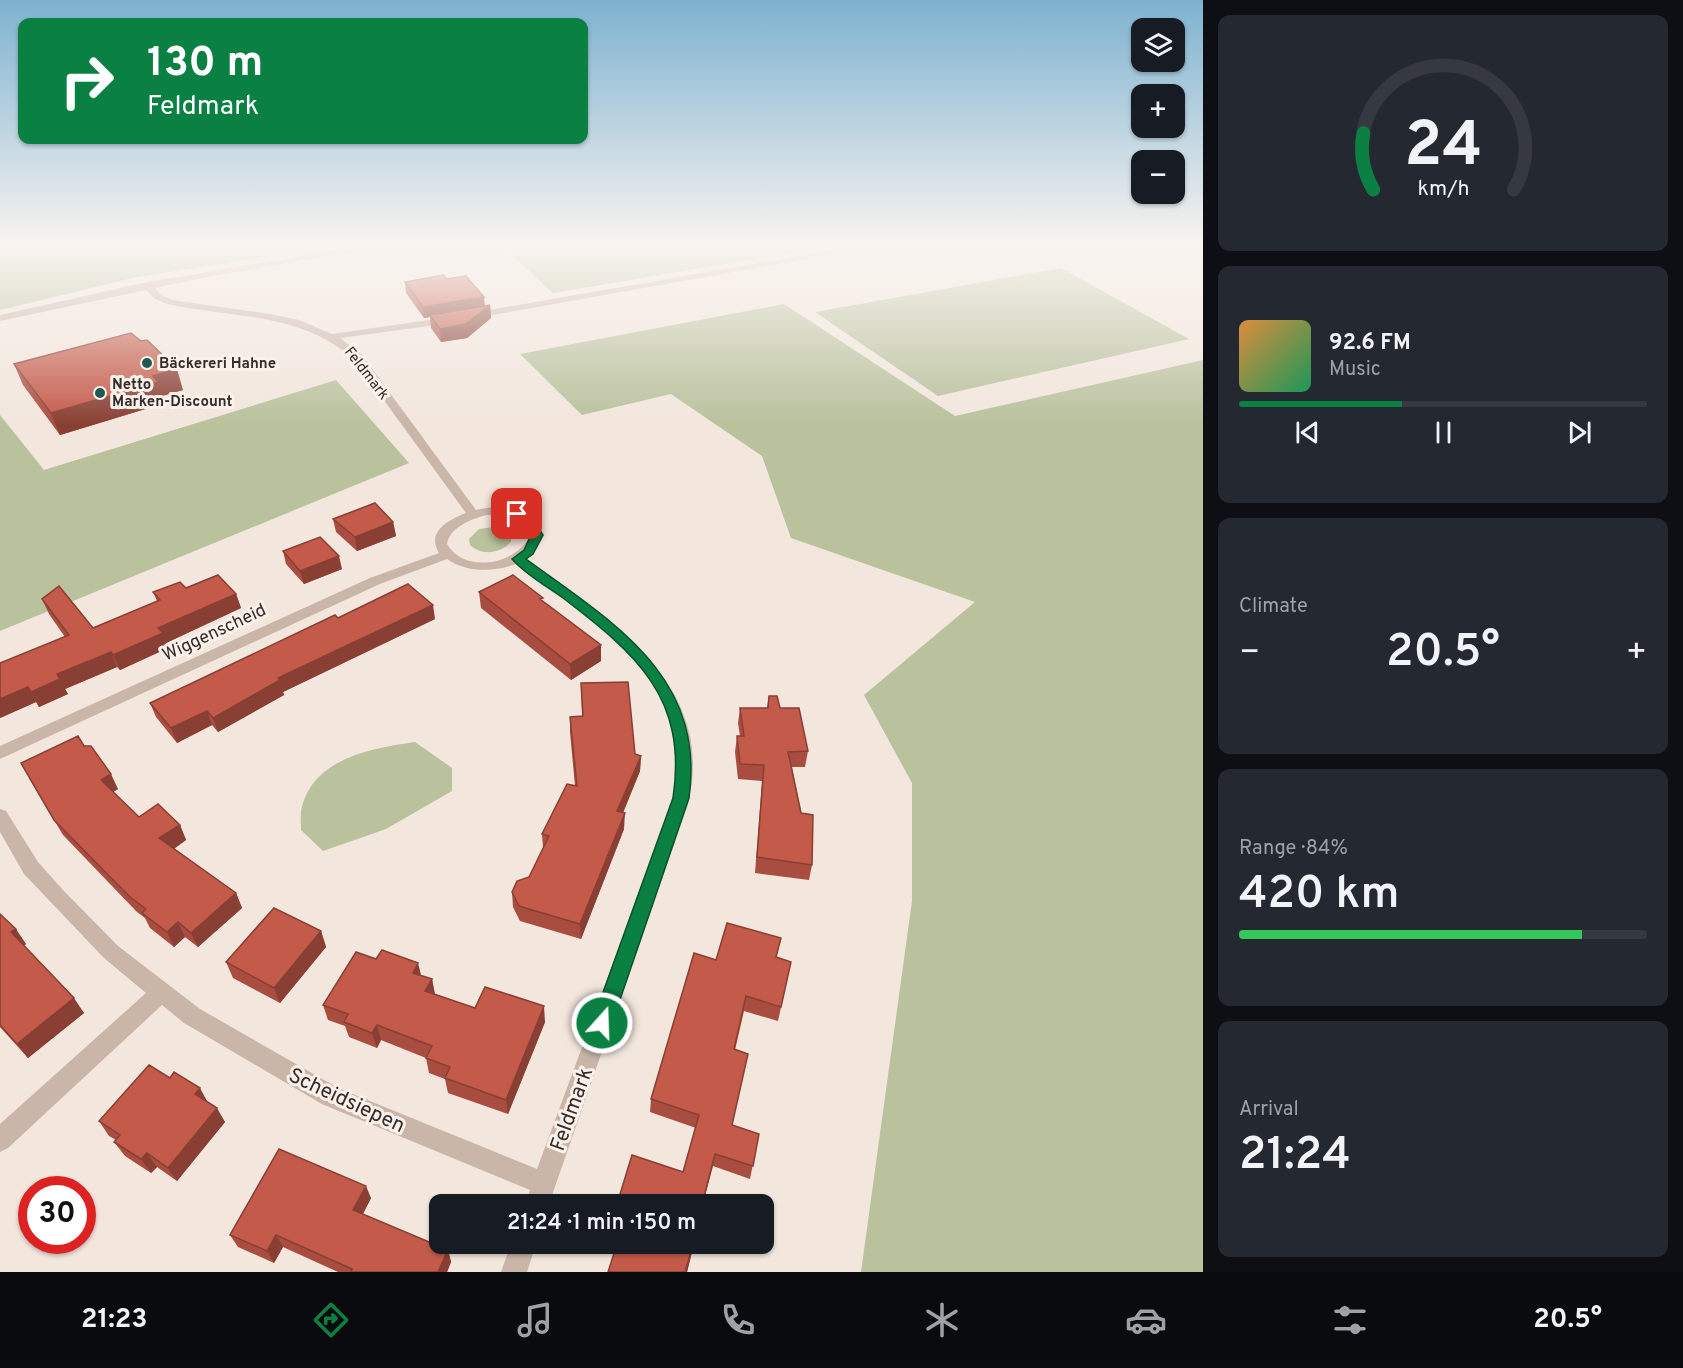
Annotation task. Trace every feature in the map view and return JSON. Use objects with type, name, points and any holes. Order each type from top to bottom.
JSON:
[{"type":"street","points":[[0,318],[61,304]]},
{"type":"street","name":"Feldmark","points":[[185,304],[294,322],[334,336],[358,357],[472,513]]},
{"type":"street","points":[[334,336],[540,304]]},
{"type":"street","points":[[502,511],[528,520],[537,535],[535,544],[518,559],[488,566],[472,565],[448,554],[442,545],[442,536],[458,519],[472,513],[502,511]]},
{"type":"street","name":"Wiggenscheid","points":[[0,753],[375,581],[448,554]]},
{"type":"street","name":"Feldmark","points":[[518,559],[622,637],[654,671],[676,715],[685,770],[681,798],[667,842],[541,1194]]},
{"type":"street","name":"Scheidsiepen","points":[[0,816],[31,868],[56,896],[111,952],[192,1016],[330,1096],[541,1194]]},
{"type":"street","points":[[0,1140],[161,993]]},
{"type":"street","points":[[514,1272],[520,1254]]},
{"type":"green space","points":[[0,304],[23,304],[0,310]]},
{"type":"green space","points":[[785,304],[955,416],[1203,360],[1203,1272],[861,1272],[912,901],[912,783],[864,695],[975,602],[791,538],[762,456],[671,394],[582,415],[520,354]]},
{"type":"green space","points":[[858,304],[1127,304],[1189,339],[938,396],[815,312]]},
{"type":"green space","points":[[336,380],[409,463],[0,631],[0,415],[44,470]]},
{"type":"green space","points":[[494,527],[511,534],[511,542],[507,546],[496,551],[485,552],[470,545],[469,539],[479,529]]},
{"type":"green space","points":[[415,742],[452,768],[452,791],[386,829],[323,851],[301,830],[301,809],[309,790],[332,766],[364,752]]},
{"type":"building","points":[[421,304],[439,304],[423,307]]},
{"type":"building","points":[[490,305],[466,324],[440,329],[430,315]]},
{"type":"building","points":[[131,333],[141,341],[147,340],[177,369],[153,376],[158,382],[51,413],[14,364]]},
{"type":"building","points":[[375,503],[393,522],[355,537],[333,519]]},
{"type":"building","points":[[320,537],[339,556],[300,571],[283,551]]},
{"type":"building","points":[[218,575],[236,594],[158,628],[163,633],[113,655],[111,652],[57,674],[60,679],[31,692],[28,687],[0,699],[0,663],[69,635],[42,599],[59,586],[93,628],[160,600],[153,592],[180,582],[186,588]]},
{"type":"building","points":[[513,575],[543,598],[540,599],[601,645],[570,664],[479,592]]},
{"type":"building","points":[[408,584],[433,605],[278,678],[280,680],[213,718],[207,711],[171,728],[150,703],[335,615],[338,618]]},
{"type":"building","points":[[628,682],[635,754],[641,756],[617,811],[625,813],[580,924],[519,906],[512,892],[517,881],[529,877],[549,836],[542,834],[567,784],[577,786],[570,717],[583,716],[581,683]]},
{"type":"building","points":[[769,696],[777,696],[780,708],[799,708],[808,751],[788,752],[801,813],[813,815],[812,865],[757,857],[764,765],[740,764],[737,736],[744,736],[740,708],[768,708]]},
{"type":"building","points":[[78,736],[84,746],[91,746],[111,774],[101,780],[139,817],[158,804],[180,825],[159,838],[236,893],[191,933],[178,922],[167,932],[142,913],[146,909],[130,897],[54,820],[21,763]]},
{"type":"building","points":[[274,908],[321,931],[274,988],[226,962]]},
{"type":"building","points":[[0,914],[16,929],[11,932],[74,998],[17,1044],[0,1025]]},
{"type":"building","points":[[727,923],[781,938],[776,957],[791,962],[781,1007],[746,996],[734,1049],[748,1054],[732,1125],[759,1134],[753,1166],[715,1154],[705,1194],[620,1194],[632,1155],[683,1172],[699,1115],[651,1099],[694,953],[716,960]]},
{"type":"building","points":[[382,950],[418,963],[413,973],[432,979],[425,991],[475,1008],[485,987],[544,1006],[506,1100],[445,1078],[450,1067],[426,1058],[432,1046],[377,1025],[372,1033],[344,1022],[348,1014],[323,1005],[356,952],[376,959]]},
{"type":"building","points":[[149,1065],[170,1078],[174,1072],[200,1088],[195,1094],[217,1108],[168,1168],[147,1153],[141,1159],[114,1142],[120,1135],[99,1121]]},
{"type":"building","points":[[279,1149],[366,1186],[353,1210],[429,1242],[429,1254],[446,1254],[438,1272],[351,1272],[352,1269],[276,1235],[267,1251],[230,1235]]},
{"type":"building","points":[[614,1254],[690,1254],[685,1272],[608,1272]]},
{"type":"place","name":"Bäckereri Hahne","points":[[147,363]]},
{"type":"place","name":"Netto Marken-Discount","points":[[100,393]]},
{"type":"route","points":[[517,514],[528,520],[537,535],[535,544],[529,552],[518,559],[609,626],[636,650],[654,671],[666,691],[676,715],[683,748],[685,770],[681,798],[602,1023]]}]
